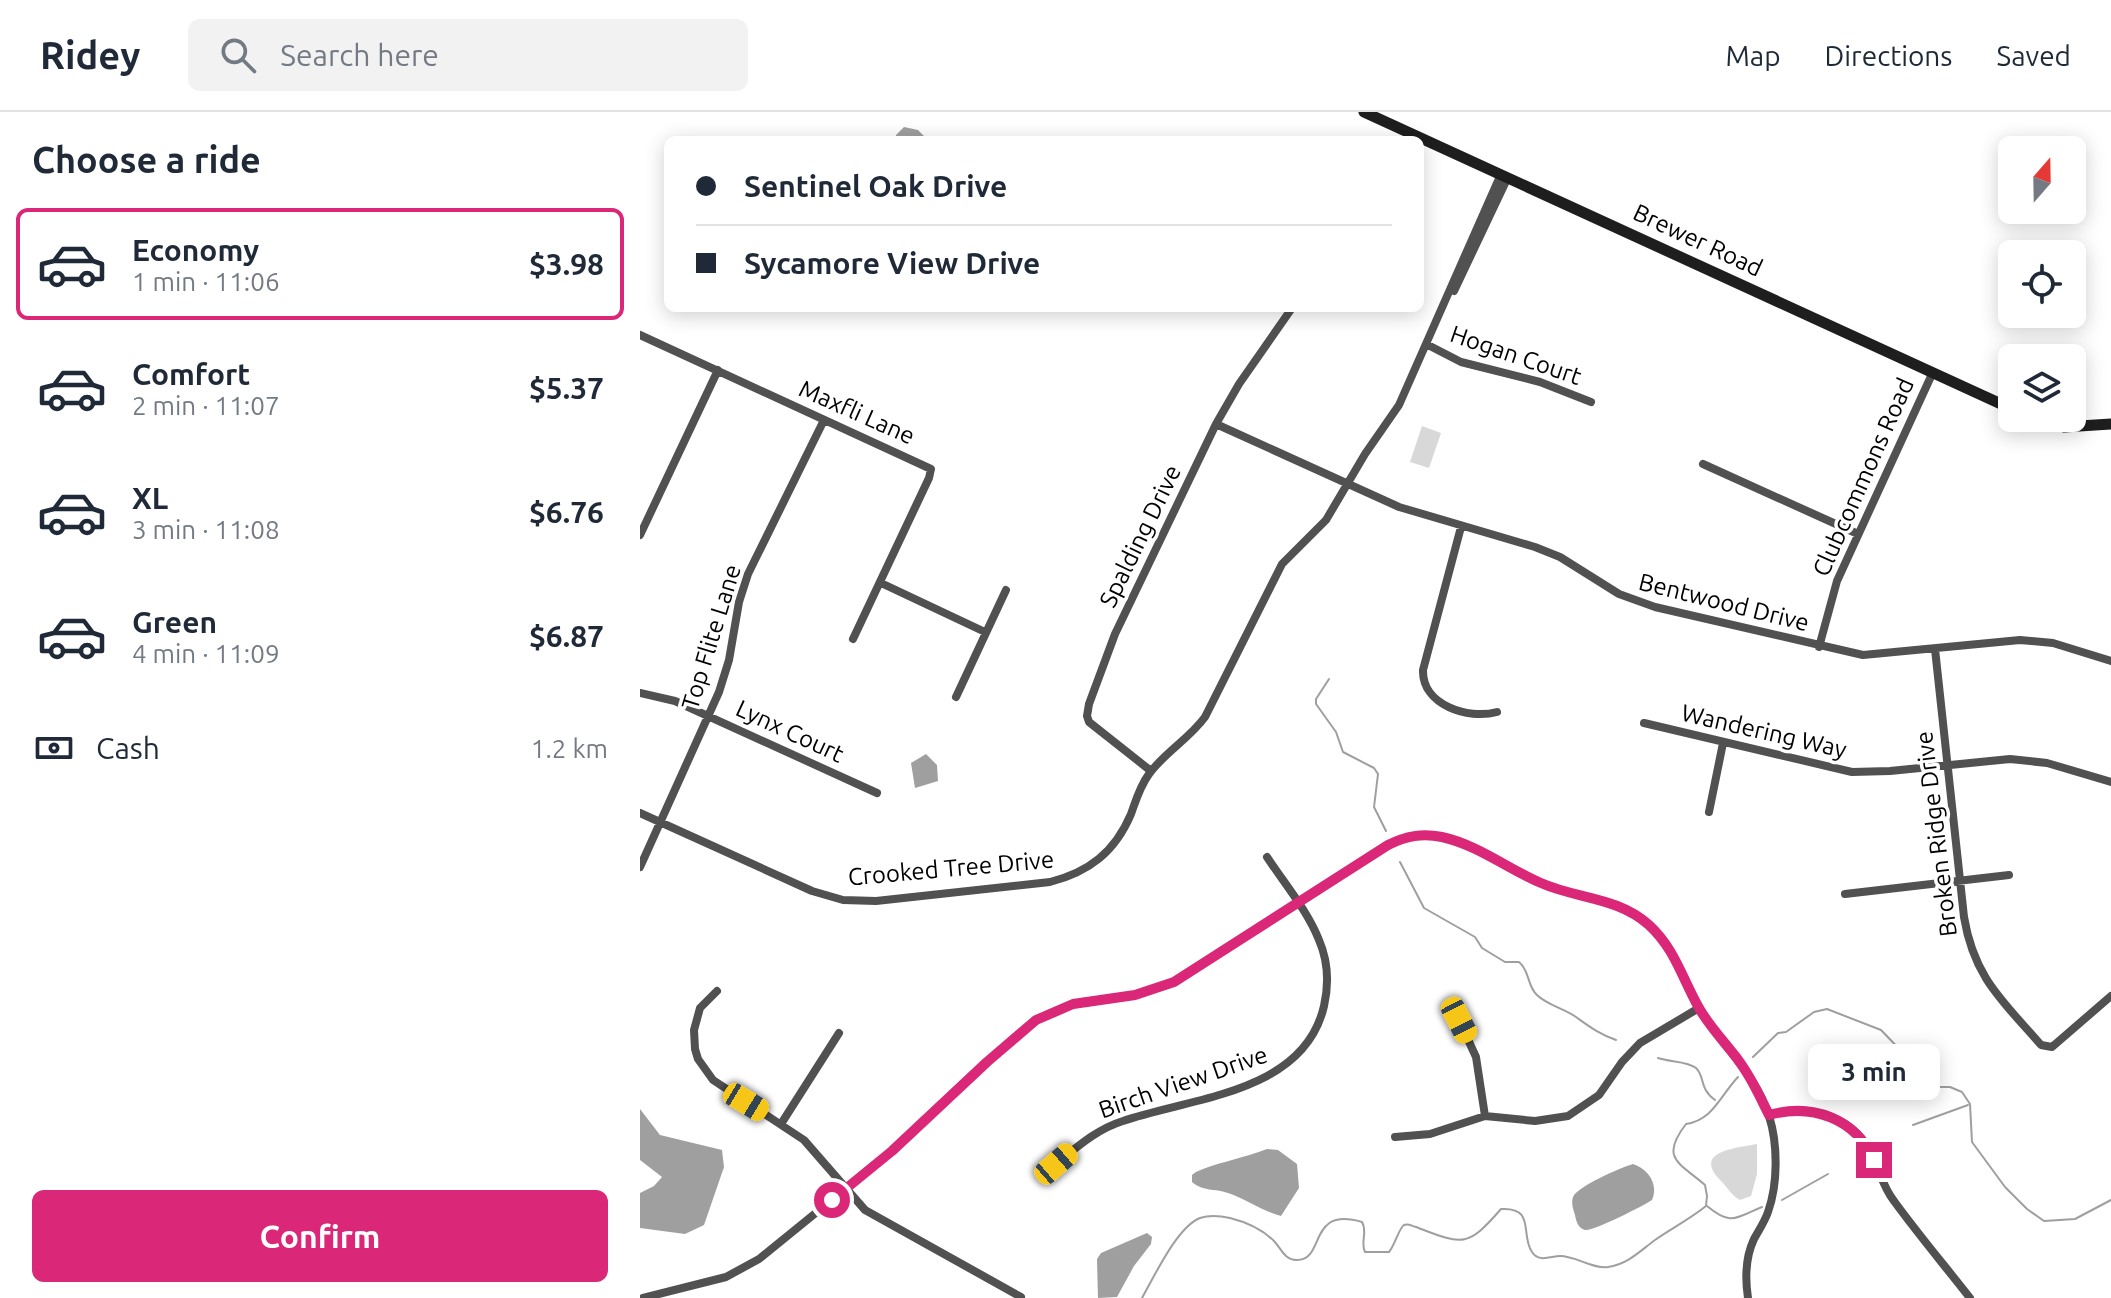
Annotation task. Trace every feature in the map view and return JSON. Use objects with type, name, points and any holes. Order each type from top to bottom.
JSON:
[{"type":"street","name":"Brewer Road","points":[[1364,112],[1417,136]]},
{"type":"street","name":"Brewer Road","points":[[1424,139],[1998,402]]},
{"type":"street","name":"Crooked Tree Drive","points":[[640,813],[812,891],[843,900],[876,901],[1034,884],[1066,878],[1100,860],[1123,831],[1151,771],[1205,717],[1276,573],[1288,555],[1326,520],[1399,405],[1445,306],[1458,268],[1505,176]]},
{"type":"street","name":"Spalding Drive","points":[[1151,771],[1096,729],[1087,716],[1115,634],[1216,424],[1239,384],[1289,312]]},
{"type":"street","name":"Maxfli Lane","points":[[640,335],[931,469],[853,639]]},
{"type":"street","name":"Hogan Court","points":[[1428,345],[1461,362],[1540,382],[1591,402]]},
{"type":"street","points":[[640,535],[718,370]]},
{"type":"street","name":"Clubcommons Road","points":[[1819,647],[1831,596],[1933,372]]},
{"type":"street","name":"Top Flite Lane","points":[[640,867],[725,677],[739,602],[748,574],[824,420]]},
{"type":"street","name":"Bentwood Drive","points":[[1216,424],[1419,515],[1535,547],[1560,557],[1605,587],[1634,601],[1819,647],[1873,655],[2037,641],[2075,648],[2111,661]]},
{"type":"street","points":[[2086,426],[2111,424]]},
{"type":"street","points":[[1703,464],[1858,534]]},
{"type":"street","points":[[1461,527],[1423,670],[1423,681],[1428,692],[1441,703],[1478,715],[1497,712]]},
{"type":"street","points":[[881,583],[985,632]]},
{"type":"street","points":[[956,697],[1006,590]]},
{"type":"street","name":"Broken Ridge Drive","points":[[1935,649],[1968,939],[1979,969],[2041,1045],[2052,1047],[2111,996]]},
{"type":"street","name":"Lynx Court","points":[[640,693],[667,698],[877,793]]},
{"type":"street","name":"Wandering Way","points":[[1644,723],[1852,772],[1890,771],[1993,759],[2031,760],[2111,782]]},
{"type":"street","points":[[1709,812],[1723,743]]},
{"type":"street","points":[[643,1298],[712,1281],[759,1259],[902,1143],[1036,1020],[1073,1004],[1163,988],[1198,969],[1397,841],[1413,836],[1441,837],[1511,865],[1544,884],[1609,902],[1641,918],[1674,954],[1699,1008],[1756,1087],[1769,1115],[1774,1177],[1768,1213],[1748,1256],[1748,1298]]},
{"type":"street","name":"Birch View Drive","points":[[1056,1164],[1091,1136],[1110,1126],[1265,1079],[1298,1055],[1320,1021],[1327,983],[1321,943],[1267,857]]},
{"type":"street","points":[[1845,894],[2009,875]]},
{"type":"street","points":[[717,991],[705,1000],[696,1019],[694,1042],[698,1059],[706,1072],[723,1089],[811,1146],[865,1210],[1021,1297]]},
{"type":"street","points":[[1395,1137],[1430,1134],[1485,1116],[1546,1120],[1568,1116],[1599,1095],[1640,1043],[1699,1008]]},
{"type":"street","points":[[1459,1020],[1476,1057],[1485,1116]]},
{"type":"street","points":[[781,1124],[839,1033]]},
{"type":"street","points":[[1769,1115],[1792,1110],[1813,1111],[1831,1116],[1854,1131],[1870,1151],[1893,1201],[1970,1298]]},
{"type":"shaded area","points":[[904,127],[918,130],[924,136],[896,136]]},
{"type":"shaded area","points":[[1422,426],[1441,433],[1429,468],[1410,462]]},
{"type":"shaded area","points":[[926,754],[937,765],[938,781],[915,788],[911,763]]},
{"type":"shaded area","points":[[640,1109],[660,1135],[722,1150],[724,1167],[704,1225],[685,1234],[640,1228],[640,1193],[654,1186],[662,1177],[640,1160]]},
{"type":"shaded area","points":[[1757,1144],[1757,1174],[1751,1196],[1740,1200],[1713,1171],[1711,1163],[1720,1153]]},
{"type":"shaded area","points":[[1267,1149],[1278,1150],[1297,1164],[1299,1188],[1281,1216],[1192,1182],[1192,1175],[1197,1172]]},
{"type":"shaded area","points":[[1633,1164],[1651,1178],[1654,1188],[1652,1200],[1590,1230],[1581,1228],[1572,1204],[1576,1193],[1600,1178]]},
{"type":"shaded area","points":[[1147,1233],[1152,1237],[1151,1244],[1134,1266],[1117,1297],[1098,1298],[1097,1259],[1101,1253]]},
{"type":"waterway","points":[[1329,679],[1316,704],[1336,732],[1343,752],[1374,768],[1378,774],[1374,807],[1386,831]]},
{"type":"waterway","points":[[1400,862],[1424,908],[1475,937],[1482,948],[1505,962],[1519,962],[1541,998],[1616,1040]]},
{"type":"waterway","points":[[1753,1057],[1778,1033],[1786,1032],[1814,1012],[1827,1009],[1881,1030],[1922,1077],[1936,1087],[1950,1087],[1962,1092],[1970,1104],[1972,1142],[2005,1187],[2027,1209],[2044,1221],[2075,1219],[2111,1200]]},
{"type":"waterway","points":[[1658,1058],[1696,1068],[1704,1087],[1715,1100]]},
{"type":"waterway","points":[[1142,1298],[1183,1231],[1200,1218],[1211,1216],[1254,1226],[1286,1256],[1297,1260],[1306,1258],[1312,1252],[1325,1227],[1333,1221],[1345,1219],[1362,1222],[1365,1252],[1389,1252],[1406,1224],[1444,1237],[1463,1239],[1480,1231],[1501,1209],[1512,1210],[1523,1217],[1529,1245],[1538,1257],[1560,1256],[1602,1267],[1622,1263],[1706,1206],[1705,1185],[1676,1159],[1674,1145],[1686,1124],[1710,1112],[1738,1077]]},
{"type":"waterway","points":[[1913,1125],[1968,1105]]},
{"type":"waterway","points":[[1782,1200],[1828,1174]]},
{"type":"waterway","points":[[1707,1206],[1728,1218],[1739,1217],[1762,1207]]},
{"type":"route","points":[[832,1200],[892,1151],[1036,1020],[1073,1004],[1163,988],[1198,969],[1388,845],[1421,835],[1458,842],[1511,865],[1534,880],[1566,892],[1609,902],[1641,918],[1674,954],[1699,1008],[1756,1087],[1769,1115],[1803,1110],[1831,1116],[1861,1138],[1874,1160]]}]
